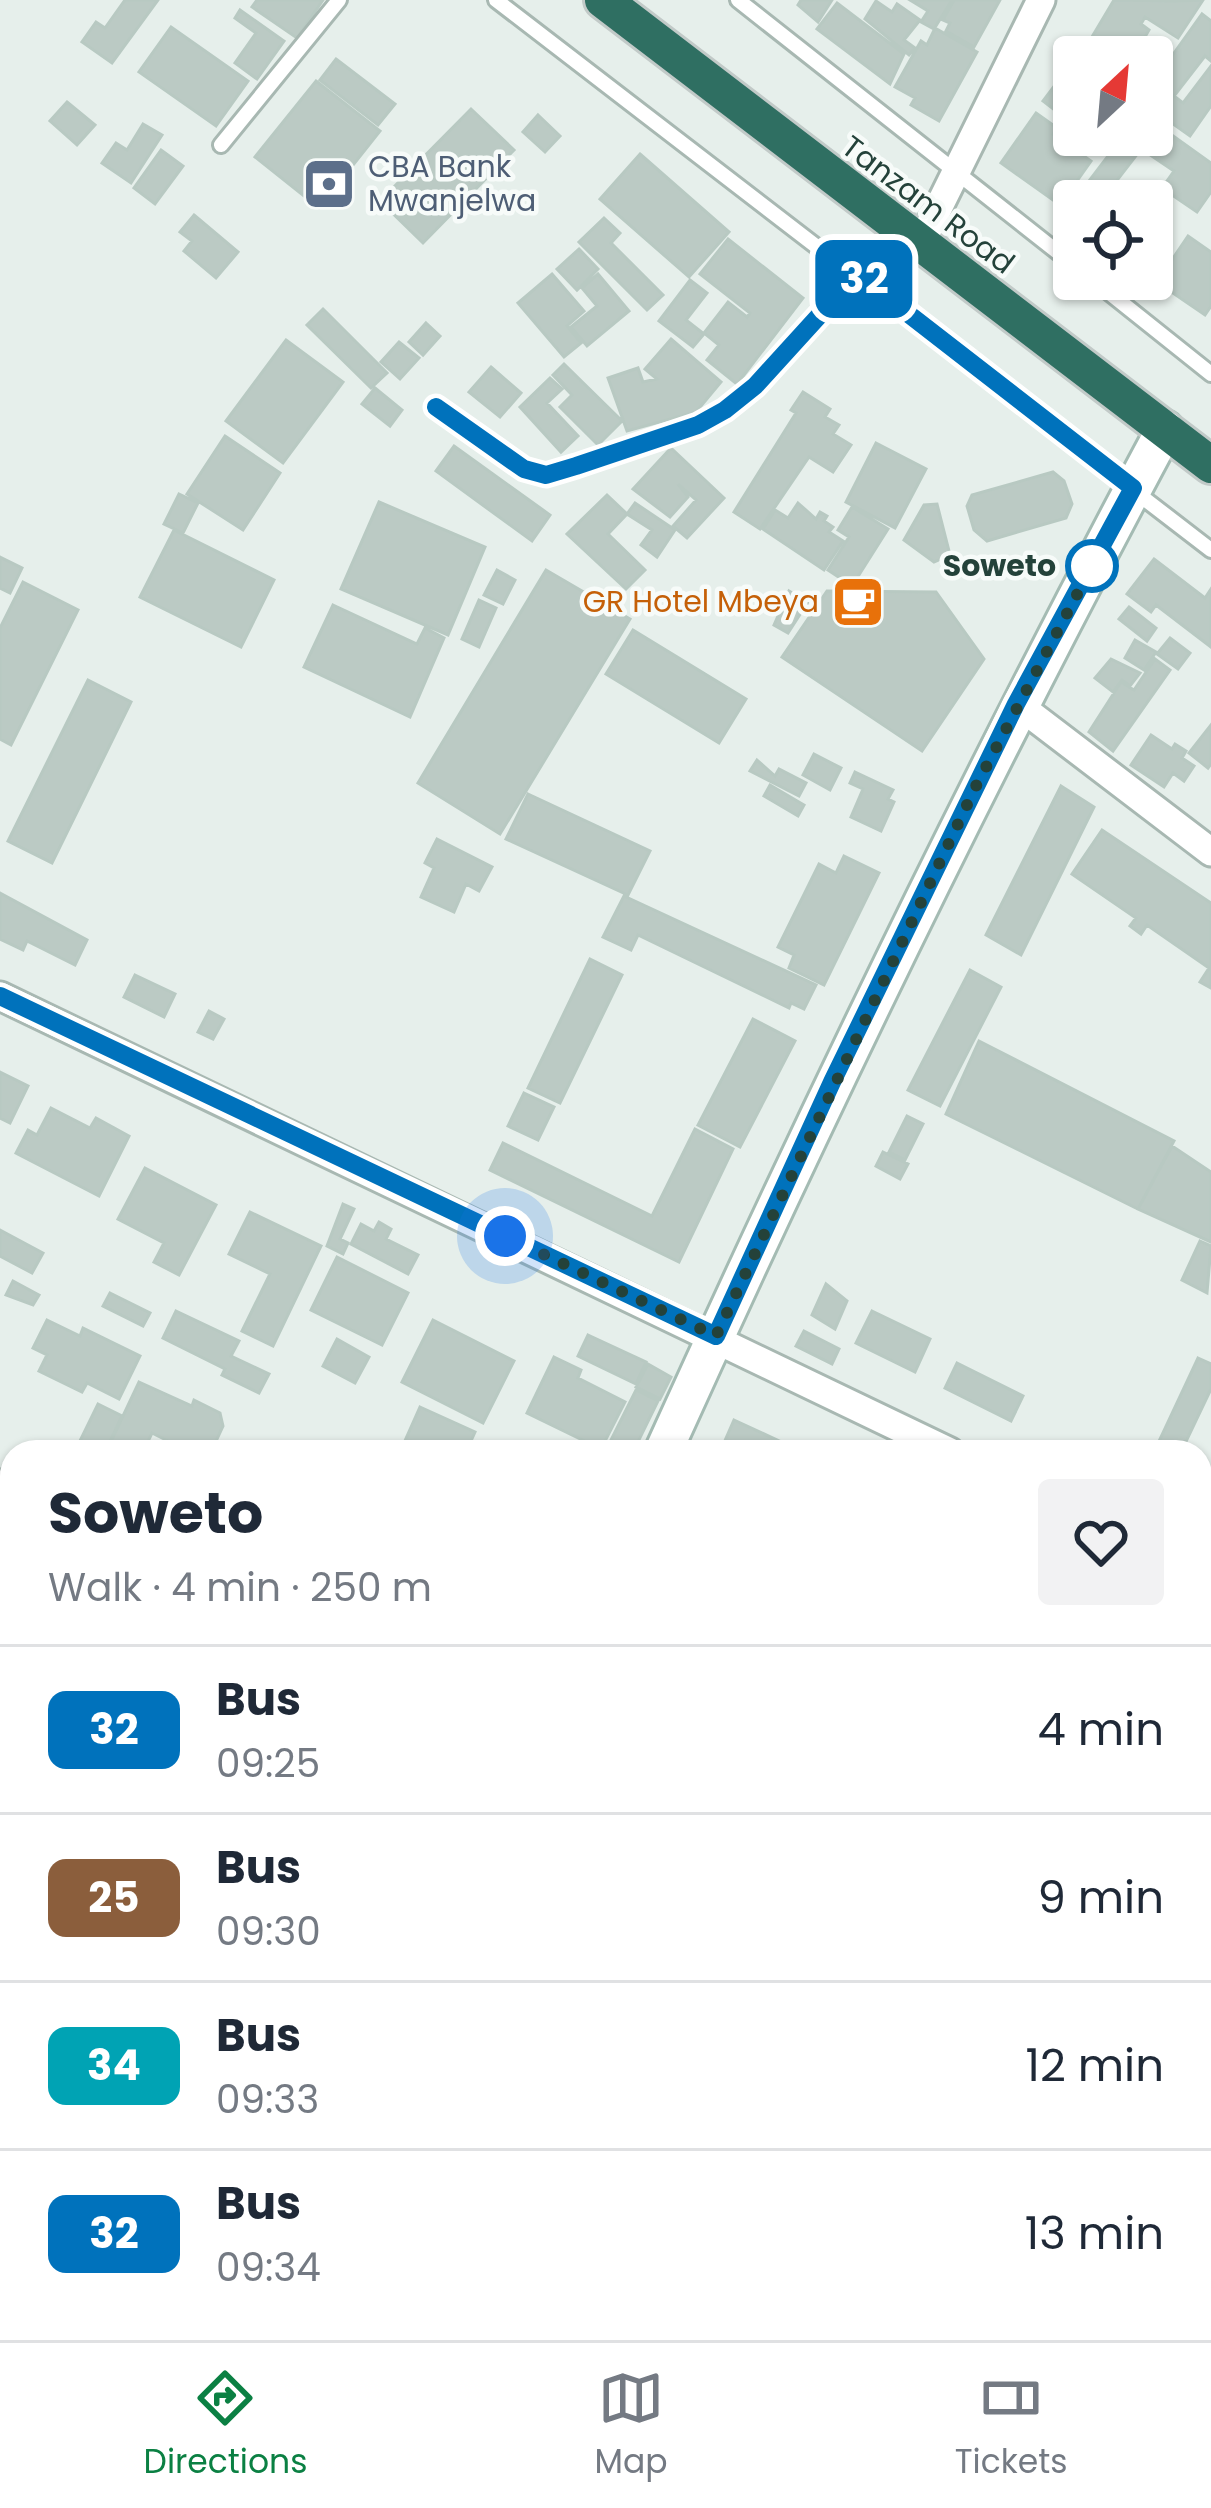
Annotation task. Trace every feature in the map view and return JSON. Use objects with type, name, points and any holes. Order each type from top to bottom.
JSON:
[{"type":"highway","name":"Tanzam Road","points":[[603,0],[1211,465]]},
{"type":"street","points":[[920,245],[1040,0]]},
{"type":"street","points":[[668,1440],[832,1082],[1016,704],[1165,429]]},
{"type":"street","points":[[1016,704],[1211,853]]},
{"type":"street","points":[[0,996],[926,1440]]},
{"type":"lane","points":[[221,145],[339,0]]},
{"type":"lane","points":[[496,0],[1211,550]]},
{"type":"lane","points":[[738,0],[1053,248]]},
{"type":"lane","points":[[436,407],[524,469],[546,475],[576,466],[698,425],[725,410],[755,386],[857,274]]},
{"type":"lane","points":[[1118,300],[1211,374]]},
{"type":"building","points":[[125,0],[158,0],[112,63],[82,42],[96,22],[105,28]]},
{"type":"building","points":[[257,0],[323,0],[297,38],[252,7]]},
{"type":"building","points":[[801,0],[832,0],[818,22],[798,5]]},
{"type":"building","points":[[910,0],[952,0],[934,29],[921,22],[928,11]]},
{"type":"building","points":[[954,0],[1000,0],[974,47],[946,31],[950,23],[943,20]]},
{"type":"building","points":[[1114,0],[1203,0],[1178,38],[1145,17],[1141,24],[1149,30],[1146,36],[1093,36]]},
{"type":"building","points":[[876,1],[892,12],[897,4],[920,20],[904,40],[915,48],[909,55],[865,19]]},
{"type":"building","points":[[837,3],[904,54],[890,84],[817,29]]},
{"type":"building","points":[[240,10],[284,41],[257,79],[235,63],[256,33],[235,18]]},
{"type":"building","points":[[1202,14],[1211,21],[1211,61],[1205,56],[1174,96],[1183,103],[1211,66],[1211,106],[1190,136],[1173,124],[1173,55]]},
{"type":"building","points":[[171,27],[248,81],[216,126],[139,72]]},
{"type":"building","points":[[935,28],[977,52],[939,121],[911,105],[915,98],[895,87],[921,41],[927,45]]},
{"type":"building","points":[[336,59],[395,104],[378,125],[320,80]]},
{"type":"building","points":[[316,81],[380,131],[319,208],[255,157]]},
{"type":"building","points":[[1053,88],[1053,109],[1043,101]]},
{"type":"building","points":[[67,102],[95,125],[77,145],[50,121]]},
{"type":"building","points":[[471,109],[514,150],[423,243],[380,201]]},
{"type":"building","points":[[1036,113],[1053,125],[1053,156],[1084,156],[1091,161],[1078,180],[1053,180],[1053,200],[1001,163]]},
{"type":"building","points":[[538,115],[560,136],[545,152],[523,132]]},
{"type":"building","points":[[143,124],[162,135],[131,183],[102,163],[116,143],[127,150]]},
{"type":"building","points":[[1173,136],[1211,163],[1211,192],[1197,212],[1173,196],[1173,180],[1168,180],[1174,171],[1152,156],[1173,156]]},
{"type":"building","points":[[161,150],[183,166],[155,204],[134,188]]},
{"type":"building","points":[[640,154],[729,232],[689,277],[600,199]]},
{"type":"building","points":[[1108,156],[1136,156],[1117,180],[1090,180]]},
{"type":"building","points":[[194,215],[238,252],[216,278],[184,251],[192,241],[180,232]]},
{"type":"building","points":[[604,218],[620,233],[611,243],[663,295],[647,310],[579,242]]},
{"type":"building","points":[[1188,236],[1211,252],[1211,306],[1205,315],[1173,293],[1173,258]]},
{"type":"building","points":[[728,239],[803,298],[737,384],[707,360],[719,345],[704,333],[728,302],[747,317],[750,313],[700,274]]},
{"type":"building","points":[[579,249],[598,269],[577,290],[557,269]]},
{"type":"building","points":[[552,274],[584,311],[567,326],[581,343],[564,357],[518,303]]},
{"type":"building","points":[[598,274],[629,311],[587,346],[571,327],[597,306],[582,288]]},
{"type":"building","points":[[690,280],[707,293],[686,320],[704,334],[693,347],[659,321]]},
{"type":"building","points":[[323,309],[387,373],[371,388],[307,325]]},
{"type":"building","points":[[426,323],[440,336],[423,355],[409,342]]},
{"type":"building","points":[[671,339],[721,382],[696,412],[627,431],[608,378],[638,368],[643,382],[657,379],[645,369]]},
{"type":"building","points":[[286,340],[343,382],[283,463],[226,421]]},
{"type":"building","points":[[399,342],[419,358],[400,379],[381,362]]},
{"type":"building","points":[[564,364],[622,421],[598,445],[560,407],[572,395],[553,375]]},
{"type":"building","points":[[491,367],[521,393],[500,417],[469,392]]},
{"type":"building","points":[[550,378],[562,389],[547,403],[578,436],[561,452],[520,407]]},
{"type":"building","points":[[375,388],[402,410],[390,426],[362,404]]},
{"type":"building","points":[[803,392],[830,409],[825,417],[839,425],[833,434],[851,445],[833,472],[809,457],[760,529],[734,512],[796,413],[791,410]]},
{"type":"building","points":[[225,436],[280,473],[243,530],[187,494]]},
{"type":"building","points":[[876,443],[926,469],[895,528],[846,502]]},
{"type":"building","points":[[454,446],[550,515],[532,541],[436,471]]},
{"type":"building","points":[[671,448],[724,498],[687,538],[673,526],[696,500],[678,484],[688,497],[670,517],[633,489]]},
{"type":"building","points":[[1053,472],[1064,481],[1072,504],[1066,518],[987,541],[974,530],[967,506],[972,495]]},
{"type":"building","points":[[179,494],[198,503],[183,533],[164,524]]},
{"type":"building","points":[[607,495],[627,514],[608,534],[645,570],[626,589],[567,534]]},
{"type":"building","points":[[379,502],[485,547],[448,635],[341,589]]},
{"type":"building","points":[[635,503],[675,530],[657,557],[641,545],[652,530],[627,514]]},
{"type":"building","points":[[798,503],[816,519],[820,512],[827,516],[824,521],[833,527],[829,532],[843,541],[824,570],[763,529],[775,510],[788,518]]},
{"type":"building","points":[[937,504],[950,555],[934,562],[904,540],[924,505]]},
{"type":"building","points":[[852,507],[888,529],[852,586],[828,570],[849,537],[838,530]]},
{"type":"building","points":[[174,530],[274,580],[241,647],[140,597]]},
{"type":"building","points":[[0,557],[22,568],[10,593],[0,588]]},
{"type":"building","points":[[1154,559],[1205,598],[1211,589],[1211,647],[1156,605],[1151,612],[1127,594]]},
{"type":"building","points":[[497,570],[515,580],[503,604],[484,595]]},
{"type":"building","points":[[546,570],[630,619],[500,834],[418,783]]},
{"type":"building","points":[[23,582],[78,610],[11,745],[0,739],[0,628]]},
{"type":"building","points":[[789,591],[808,602],[788,633],[774,625]]},
{"type":"building","points":[[827,591],[936,592],[984,659],[922,751],[782,657]]},
{"type":"building","points":[[479,600],[496,608],[479,647],[462,639]]},
{"type":"building","points":[[333,605],[417,644],[425,628],[444,638],[410,717],[304,667]]},
{"type":"building","points":[[1129,607],[1156,628],[1147,641],[1119,619]]},
{"type":"building","points":[[633,630],[746,699],[719,743],[606,674]]},
{"type":"building","points":[[1170,638],[1190,653],[1178,669],[1157,654]]},
{"type":"building","points":[[1135,640],[1156,652],[1144,670],[1125,658]]},
{"type":"building","points":[[1111,659],[1140,673],[1130,686],[1122,680],[1113,692],[1095,678]]},
{"type":"building","points":[[1155,659],[1170,670],[1113,751],[1089,732],[1121,682],[1134,690]]},
{"type":"building","points":[[88,680],[131,702],[52,863],[8,841]]},
{"type":"building","points":[[1211,725],[1211,764],[1208,768],[1189,753]]},
{"type":"building","points":[[1151,735],[1172,749],[1175,744],[1186,751],[1182,758],[1194,766],[1184,781],[1173,773],[1164,787],[1131,765]]},
{"type":"building","points":[[814,754],[841,768],[830,790],[803,775]]},
{"type":"building","points":[[757,760],[775,776],[779,769],[806,783],[799,796],[750,771]]},
{"type":"building","points":[[855,772],[893,790],[888,799],[894,802],[881,831],[851,817],[863,789],[850,783]]},
{"type":"building","points":[[770,785],[804,805],[798,816],[764,796]]},
{"type":"building","points":[[1061,786],[1094,807],[1021,955],[986,935]]},
{"type":"building","points":[[528,794],[650,851],[628,895],[506,839]]},
{"type":"building","points":[[1102,830],[1211,903],[1211,988],[1200,982],[1209,968],[1147,925],[1141,934],[1130,926],[1136,918],[1072,874]]},
{"type":"building","points":[[437,839],[492,867],[479,891],[466,884],[454,912],[421,897],[434,868],[425,863]]},
{"type":"building","points":[[844,856],[879,873],[824,985],[789,968],[794,955],[778,947],[819,864],[836,873]]},
{"type":"building","points":[[0,893],[87,940],[75,965],[27,941],[23,950],[0,939]]},
{"type":"building","points":[[624,896],[816,985],[804,1009],[791,1003],[789,1008],[638,935],[631,950],[603,937]]},
{"type":"building","points":[[590,959],[622,975],[560,1103],[528,1088]]},
{"type":"building","points":[[970,970],[1001,987],[940,1106],[908,1090]]},
{"type":"building","points":[[135,975],[175,994],[164,1017],[124,997]]},
{"type":"building","points":[[209,1011],[224,1019],[213,1039],[198,1032]]},
{"type":"building","points":[[753,1019],[795,1041],[740,1147],[698,1125]]},
{"type":"building","points":[[979,1041],[1174,1141],[1138,1209],[946,1114]]},
{"type":"building","points":[[0,1072],[28,1086],[10,1123],[0,1118]]},
{"type":"building","points":[[524,1093],[554,1107],[538,1140],[508,1126]]},
{"type":"building","points":[[51,1108],[90,1128],[96,1118],[129,1136],[99,1196],[16,1153],[28,1130],[37,1135]]},
{"type":"building","points":[[907,1116],[923,1124],[905,1160],[889,1152]]},
{"type":"building","points":[[695,1129],[733,1149],[679,1262],[490,1170],[503,1143],[652,1216]]},
{"type":"building","points":[[1172,1146],[1211,1172],[1211,1242],[1138,1209]]},
{"type":"building","points":[[883,1152],[908,1164],[900,1179],[876,1166]]},
{"type":"building","points":[[145,1168],[216,1205],[179,1275],[154,1262],[164,1243],[118,1219]]},
{"type":"building","points":[[343,1204],[354,1209],[340,1239],[348,1243],[343,1254],[327,1246]]},
{"type":"building","points":[[250,1212],[321,1246],[273,1346],[242,1331],[270,1274],[229,1254]]},
{"type":"building","points":[[379,1222],[391,1229],[386,1239],[418,1255],[408,1274],[351,1244],[361,1224],[374,1231]]},
{"type":"building","points":[[0,1230],[43,1253],[32,1273],[0,1256]]},
{"type":"building","points":[[1200,1241],[1211,1246],[1207,1293],[1182,1280]]},
{"type":"building","points":[[337,1257],[408,1293],[382,1345],[311,1310]]},
{"type":"building","points":[[13,1281],[39,1295],[33,1305],[6,1295]]},
{"type":"building","points":[[826,1284],[847,1301],[835,1329],[812,1315]]},
{"type":"building","points":[[110,1293],[150,1313],[143,1326],[103,1306]]},
{"type":"building","points":[[176,1311],[239,1341],[231,1356],[269,1374],[259,1393],[222,1375],[225,1369],[163,1338]]},
{"type":"building","points":[[872,1311],[930,1339],[915,1372],[856,1343]]},
{"type":"building","points":[[47,1320],[80,1336],[83,1328],[140,1356],[119,1399],[87,1383],[82,1392],[39,1371],[47,1355],[33,1348]]},
{"type":"building","points":[[433,1320],[514,1361],[483,1423],[402,1382]]},
{"type":"building","points":[[804,1331],[839,1349],[832,1364],[796,1346]]},
{"type":"building","points":[[588,1335],[646,1362],[636,1384],[578,1356]]},
{"type":"building","points":[[337,1339],[369,1357],[355,1383],[323,1366]]},
{"type":"building","points":[[554,1357],[581,1370],[578,1378],[625,1402],[606,1440],[582,1440],[527,1413]]},
{"type":"building","points":[[1198,1358],[1211,1364],[1211,1389],[1187,1440],[1160,1440]]},
{"type":"building","points":[[957,1363],[1023,1396],[1011,1421],[945,1388]]},
{"type":"building","points":[[648,1364],[671,1377],[660,1399],[636,1387]]},
{"type":"building","points":[[139,1382],[220,1413],[223,1426],[217,1440],[166,1440],[152,1433],[149,1440],[112,1440]]},
{"type":"building","points":[[636,1390],[658,1401],[639,1440],[611,1440]]},
{"type":"building","points":[[98,1404],[122,1416],[111,1440],[80,1440]]},
{"type":"building","points":[[420,1407],[475,1432],[471,1440],[405,1440]]},
{"type":"building","points":[[734,1420],[777,1440],[725,1440]]},
{"type":"bus line","name":"32","points":[[0,996],[716,1336],[832,1082],[1016,704],[1133,488],[857,274],[755,386],[725,410],[698,425],[576,466],[546,475],[524,469],[436,407]]},
{"type":"place","name":"CBA Bank Mwanjelwa","points":[[329,184]]},
{"type":"place","name":"Soweto","points":[[1092,566]]},
{"type":"place","name":"GR Hotel Mbeya","points":[[858,602]]},
{"type":"route","points":[[505,1236],[716,1336],[832,1082],[1016,704],[1094,562],[1092,566]]}]
